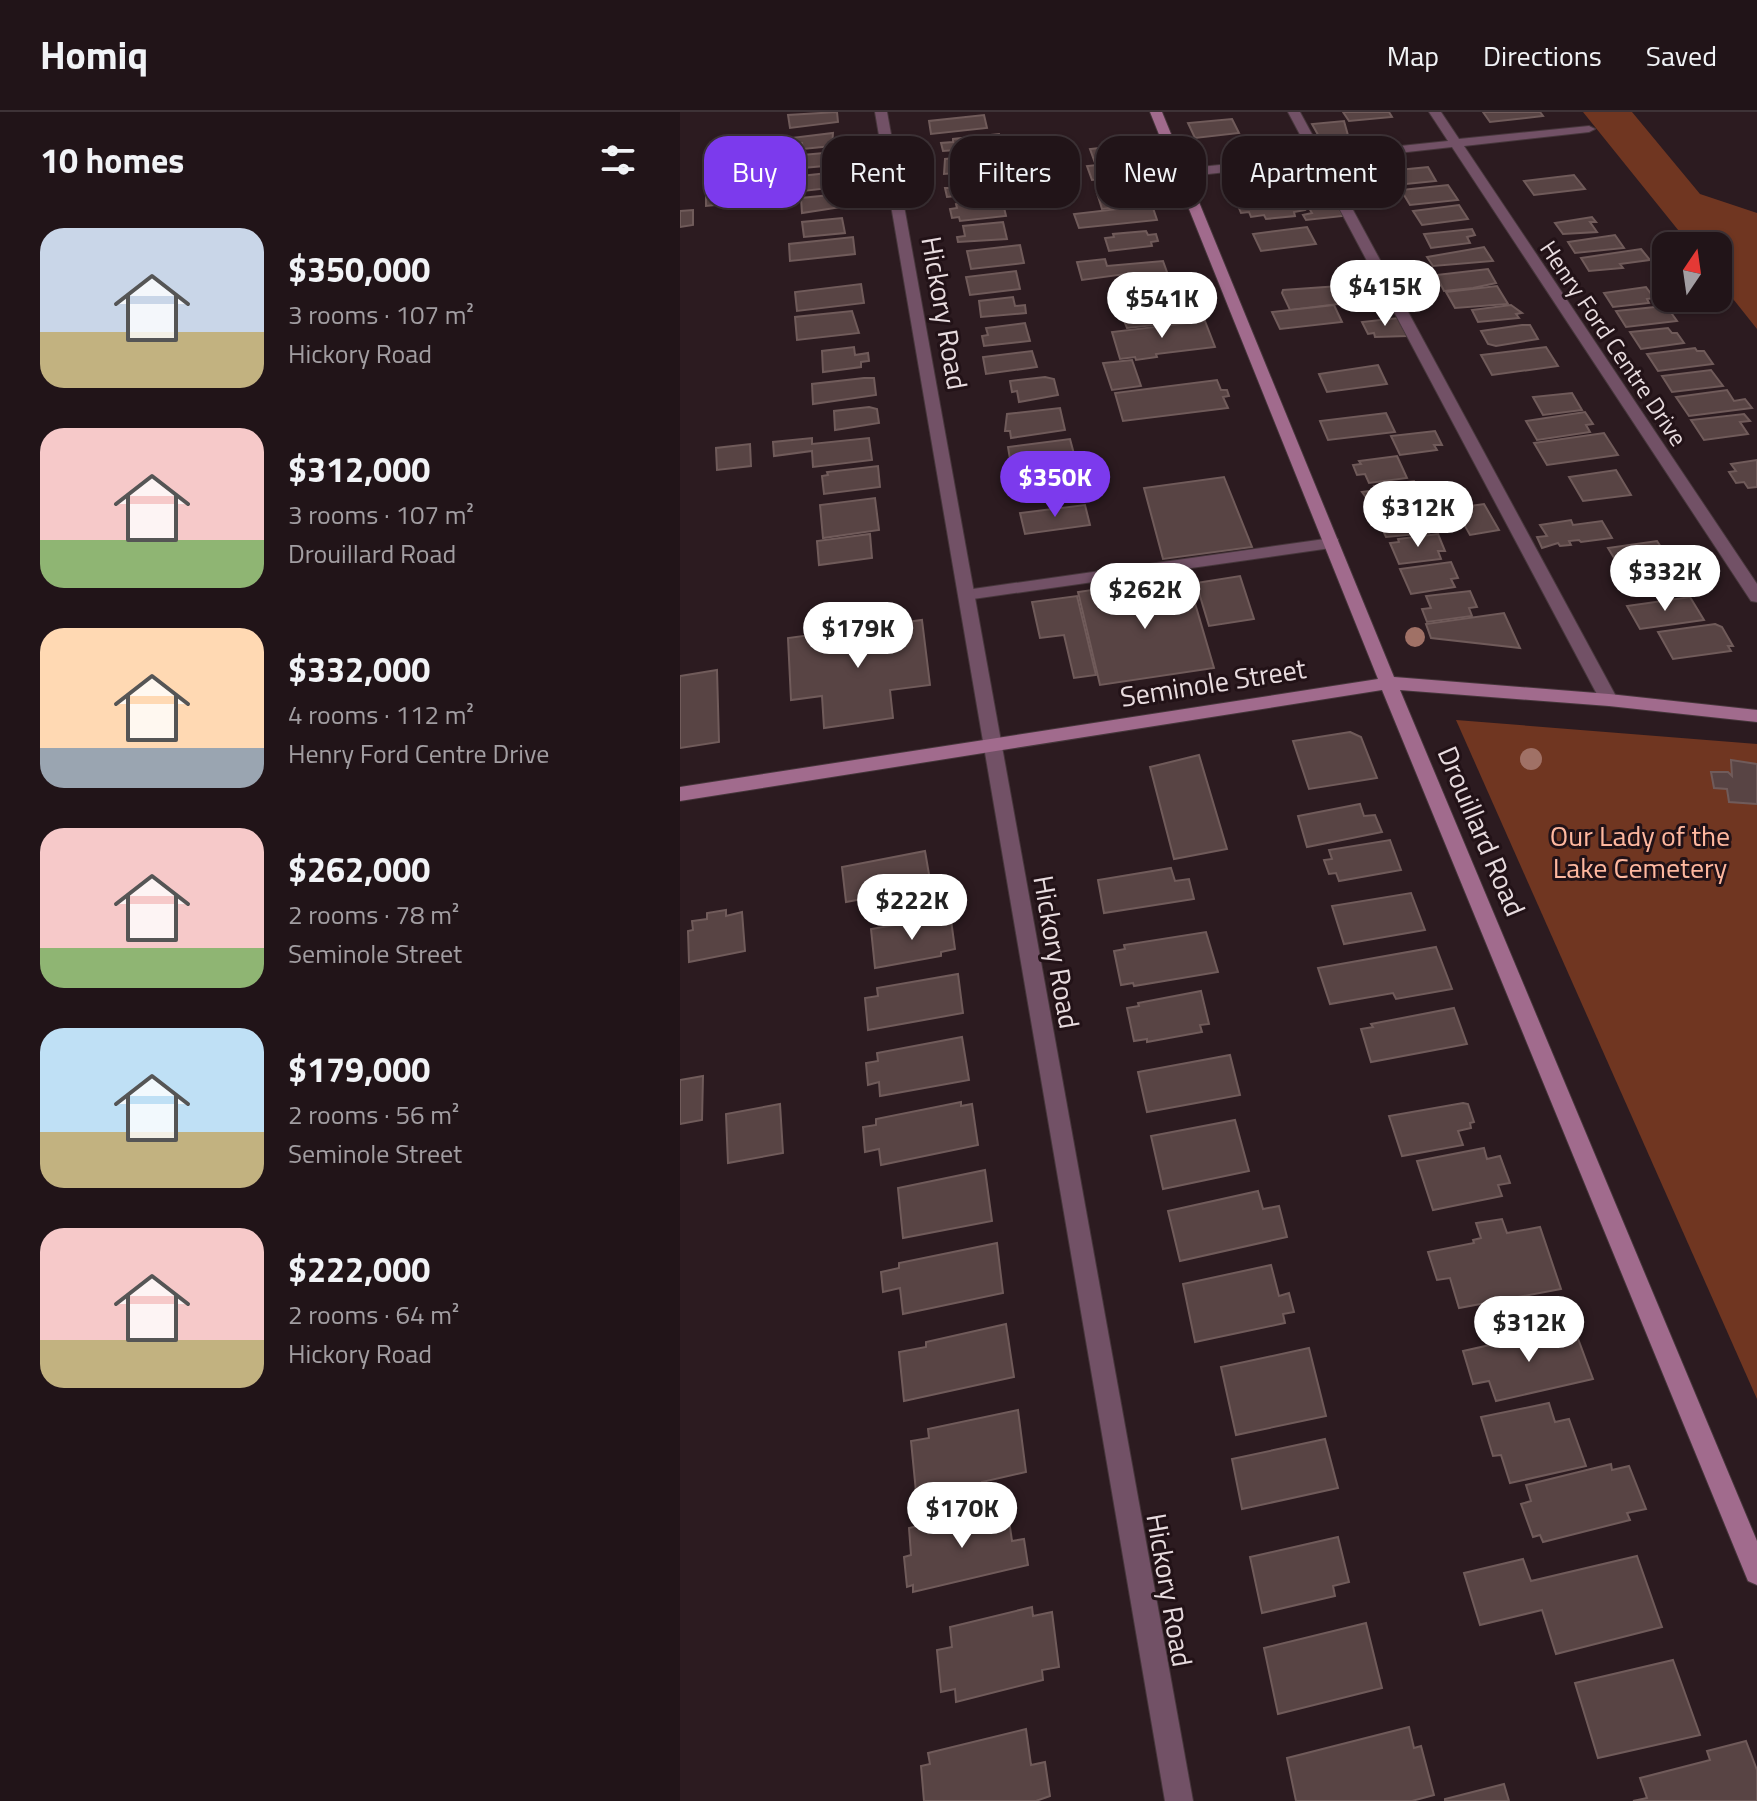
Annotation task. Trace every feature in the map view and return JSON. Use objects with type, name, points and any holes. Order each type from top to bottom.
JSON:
[{"type":"street","name":"Hickory Road","points":[[881,112],[1179,1801]]},
{"type":"street","name":"Drouillard Road","points":[[1156,112],[1166,136]]},
{"type":"street","points":[[1294,112],[1307,136]]},
{"type":"street","name":"Henry Ford Centre Drive","points":[[1435,112],[1757,597]]},
{"type":"street","points":[[1405,149],[1589,129]]},
{"type":"street","name":"Drouillard Road","points":[[1195,208],[1757,1572]]},
{"type":"street","points":[[1346,208],[1609,700]]},
{"type":"street","points":[[966,595],[1332,543]]},
{"type":"street","name":"Seminole Street","points":[[680,794],[1389,683],[1609,700],[1757,716]]},
{"type":"green space","points":[[1583,112],[1632,112],[1700,194],[1757,213],[1757,329],[1732,298],[1732,232],[1680,232]]},
{"type":"green space","name":"Our Lady of the Lake Cemetery","points":[[1456,720],[1757,744],[1757,1399]]},
{"type":"building","points":[[837,112],[838,122],[790,128],[788,115]]},
{"type":"building","points":[[1343,112],[1389,112],[1392,117],[1349,121]]},
{"type":"building","points":[[1483,112],[1540,112],[1543,116],[1490,122]]},
{"type":"building","points":[[984,115],[987,128],[931,134],[929,121]]},
{"type":"building","points":[[1232,119],[1239,133],[1194,136],[1188,123]]},
{"type":"building","points":[[1344,121],[1348,136],[1319,136],[1312,124]]},
{"type":"building","points":[[833,133],[833,136],[822,136],[822,147],[806,149],[806,136]]},
{"type":"building","points":[[950,142],[950,150],[943,151],[941,143]]},
{"type":"building","points":[[1096,148],[1096,163],[1095,163],[1090,149]]},
{"type":"building","points":[[822,153],[822,166],[806,168],[806,155]]},
{"type":"building","points":[[945,159],[950,159],[950,174],[944,174]]},
{"type":"building","points":[[1096,165],[1096,180],[1092,180],[1087,166]]},
{"type":"building","points":[[1428,167],[1436,181],[1405,184],[1405,169]]},
{"type":"building","points":[[822,174],[822,189],[806,191],[806,175]]},
{"type":"building","points":[[1574,175],[1585,189],[1534,195],[1524,181]]},
{"type":"building","points":[[1448,185],[1458,200],[1410,205],[1405,190]]},
{"type":"building","points":[[822,196],[822,208],[835,208],[802,213],[802,208],[806,208],[806,197]]},
{"type":"building","points":[[1459,205],[1468,219],[1422,225],[1413,211]]},
{"type":"building","points":[[1004,208],[1006,216],[960,221],[959,217],[952,218],[950,209]]},
{"type":"building","points":[[1153,208],[1157,220],[1079,228],[1074,214]]},
{"type":"building","points":[[1239,208],[1305,210],[1294,212],[1295,216],[1266,219],[1264,215],[1251,217],[1249,212],[1241,213]]},
{"type":"building","points":[[1309,208],[1339,208],[1343,216],[1306,220],[1303,215],[1312,213]]},
{"type":"building","points":[[693,210],[693,225],[680,227],[680,211]]},
{"type":"building","points":[[1592,217],[1596,222],[1590,222],[1597,232],[1563,234],[1555,223]]},
{"type":"building","points":[[842,218],[845,233],[804,237],[802,222]]},
{"type":"building","points":[[1003,222],[1007,239],[958,242],[957,237],[965,236],[963,226]]},
{"type":"building","points":[[1307,227],[1316,244],[1261,251],[1253,234]]},
{"type":"building","points":[[1472,229],[1475,235],[1467,237],[1470,243],[1431,248],[1424,234]]},
{"type":"building","points":[[1146,231],[1148,235],[1156,234],[1158,241],[1151,242],[1152,246],[1109,251],[1105,238],[1114,237],[1113,234]]},
{"type":"building","points":[[1615,235],[1624,248],[1575,253],[1568,242]]},
{"type":"building","points":[[853,237],[855,254],[790,261],[789,244]]},
{"type":"building","points":[[1020,245],[1024,263],[971,269],[967,251]]},
{"type":"building","points":[[1484,247],[1493,261],[1433,266],[1427,257]]},
{"type":"building","points":[[1641,249],[1650,260],[1620,264],[1623,268],[1589,271],[1581,258]]},
{"type":"building","points":[[1105,259],[1107,266],[1163,261],[1168,275],[1127,279],[1125,274],[1082,280],[1077,262]]},
{"type":"building","points":[[1488,269],[1496,283],[1473,288],[1444,291],[1436,275]]},
{"type":"building","points":[[1016,271],[1020,289],[970,295],[966,277]]},
{"type":"building","points":[[1159,278],[1161,283],[1167,282],[1170,290],[1163,291],[1165,296],[1124,301],[1122,293],[1130,292],[1127,282]]},
{"type":"building","points":[[861,284],[864,303],[797,311],[795,292]]},
{"type":"building","points":[[1339,286],[1347,303],[1290,310],[1282,293],[1283,290]]},
{"type":"building","points":[[1497,286],[1508,304],[1455,308],[1446,292]]},
{"type":"building","points":[[1646,287],[1652,298],[1647,299],[1649,303],[1613,307],[1604,293]]},
{"type":"building","points":[[1013,297],[1015,306],[1025,305],[1026,313],[981,317],[979,301]]},
{"type":"building","points":[[1194,302],[1201,320],[1127,328],[1122,316],[1130,316],[1128,310]]},
{"type":"building","points":[[1334,305],[1342,322],[1280,329],[1272,312]]},
{"type":"building","points":[[1511,305],[1522,313],[1516,314],[1519,318],[1478,322],[1472,310]]},
{"type":"building","points":[[1652,307],[1652,312],[1671,312],[1677,321],[1626,327],[1616,311]]},
{"type":"building","points":[[852,311],[859,333],[797,340],[795,317]]},
{"type":"building","points":[[1398,318],[1407,336],[1375,337],[1374,333],[1368,334],[1362,322]]},
{"type":"building","points":[[1205,321],[1215,347],[1156,354],[1157,357],[1136,360],[1135,357],[1120,359],[1112,332]]},
{"type":"building","points":[[1025,323],[1030,341],[984,346],[982,336],[988,335],[986,328]]},
{"type":"building","points":[[1530,325],[1538,339],[1496,346],[1488,344],[1481,331]]},
{"type":"building","points":[[1668,328],[1672,333],[1677,333],[1684,343],[1641,349],[1630,332]]},
{"type":"building","points":[[854,347],[855,355],[868,353],[869,361],[861,362],[861,367],[823,372],[822,351]]},
{"type":"building","points":[[1546,347],[1558,366],[1492,375],[1481,355]]},
{"type":"building","points":[[1695,348],[1704,351],[1713,364],[1658,371],[1647,354]]},
{"type":"building","points":[[1032,351],[1037,367],[986,374],[983,357]]},
{"type":"building","points":[[1132,360],[1141,386],[1112,390],[1103,363]]},
{"type":"building","points":[[1378,365],[1387,384],[1327,392],[1319,374]]},
{"type":"building","points":[[1711,370],[1723,386],[1672,392],[1662,376]]},
{"type":"building","points":[[1045,377],[1054,379],[1058,395],[1019,402],[1017,391],[1012,392],[1010,381]]},
{"type":"building","points":[[874,378],[876,395],[813,404],[812,384]]},
{"type":"building","points":[[1217,380],[1221,390],[1227,390],[1229,396],[1223,397],[1228,408],[1123,421],[1115,393]]},
{"type":"building","points":[[1727,390],[1734,401],[1745,399],[1752,408],[1689,416],[1676,397]]},
{"type":"building","points":[[1572,393],[1582,410],[1543,415],[1533,397]]},
{"type":"building","points":[[1060,408],[1065,430],[1011,438],[1010,431],[1005,431],[1007,414]]},
{"type":"building","points":[[877,409],[879,423],[835,430],[834,411]]},
{"type":"building","points":[[1585,412],[1593,424],[1586,425],[1590,432],[1537,440],[1526,421]]},
{"type":"building","points":[[1386,413],[1395,432],[1328,440],[1320,421]]},
{"type":"building","points":[[1744,414],[1750,421],[1740,422],[1748,434],[1704,440],[1691,420]]},
{"type":"building","points":[[1435,431],[1442,445],[1434,445],[1437,450],[1400,455],[1391,436]]},
{"type":"building","points":[[1604,433],[1618,455],[1547,465],[1534,443]]},
{"type":"building","points":[[812,438],[812,444],[869,438],[872,460],[813,467],[812,451],[774,456],[773,442]]},
{"type":"building","points":[[1070,439],[1074,454],[1068,455],[1069,458],[1011,465],[1008,447]]},
{"type":"building","points":[[750,444],[751,466],[717,470],[716,448]]},
{"type":"building","points":[[1397,456],[1407,478],[1369,483],[1365,474],[1357,475],[1353,465],[1361,464],[1359,461]]},
{"type":"building","points":[[1757,460],[1757,487],[1748,488],[1744,482],[1736,483],[1729,472],[1736,471],[1731,464]]},
{"type":"building","points":[[878,466],[880,487],[824,494],[822,476],[828,475],[827,472]]},
{"type":"building","points":[[1616,470],[1631,495],[1583,501],[1569,477]]},
{"type":"building","points":[[1086,473],[1089,488],[1076,487],[1078,494],[1030,500],[1026,479]]},
{"type":"building","points":[[1224,477],[1252,547],[1163,559],[1144,488]]},
{"type":"building","points":[[1414,481],[1421,495],[1414,496],[1419,505],[1383,510],[1381,506],[1373,507],[1362,492],[1376,490],[1374,486]]},
{"type":"building","points":[[875,498],[879,530],[823,538],[820,505]]},
{"type":"building","points":[[1484,504],[1499,530],[1470,535],[1455,508]]},
{"type":"building","points":[[1085,505],[1090,525],[1025,534],[1020,513]]},
{"type":"building","points":[[1433,506],[1441,521],[1425,524],[1429,533],[1386,537],[1379,522],[1387,520],[1384,513]]},
{"type":"building","points":[[1571,520],[1573,525],[1602,521],[1612,538],[1569,541],[1571,545],[1560,546],[1558,543],[1542,548],[1537,537],[1547,536],[1540,525]]},
{"type":"building","points":[[870,534],[872,558],[819,565],[817,541]]},
{"type":"building","points":[[1438,534],[1445,551],[1438,551],[1441,559],[1399,564],[1390,543],[1399,542],[1398,539]]},
{"type":"building","points":[[1657,541],[1663,550],[1672,549],[1680,562],[1622,571],[1608,548]]},
{"type":"building","points":[[1451,562],[1458,578],[1451,579],[1455,587],[1411,594],[1400,569]]},
{"type":"building","points":[[1679,565],[1691,587],[1635,595],[1624,574]]},
{"type":"building","points":[[1187,576],[1214,668],[1100,685],[1078,592]]},
{"type":"building","points":[[1240,576],[1254,619],[1209,626],[1196,583]]},
{"type":"building","points":[[1470,591],[1477,607],[1469,608],[1472,616],[1427,622],[1422,609],[1431,608],[1426,596]]},
{"type":"building","points":[[1077,596],[1096,675],[1074,678],[1064,635],[1040,638],[1032,602]]},
{"type":"building","points":[[1690,597],[1704,620],[1640,629],[1627,606]]},
{"type":"building","points":[[1504,613],[1520,648],[1431,638],[1426,624]]},
{"type":"building","points":[[922,620],[930,685],[890,690],[893,718],[824,728],[822,696],[791,700],[788,638]]},
{"type":"building","points":[[1715,624],[1722,627],[1733,646],[1728,646],[1731,651],[1673,659],[1658,632]]},
{"type":"building","points":[[717,670],[719,742],[680,748],[680,676]]},
{"type":"building","points":[[1350,732],[1361,737],[1377,778],[1309,789],[1293,741]]},
{"type":"building","points":[[1199,755],[1227,849],[1174,859],[1150,767]]},
{"type":"building","points":[[1731,760],[1757,764],[1757,804],[1729,802],[1727,789],[1714,788],[1711,772],[1728,772],[1732,776]]},
{"type":"building","points":[[1360,804],[1364,816],[1375,815],[1382,832],[1307,847],[1298,816]]},
{"type":"building","points":[[1390,840],[1401,870],[1339,881],[1336,873],[1329,874],[1324,860],[1332,859],[1329,850]]},
{"type":"building","points":[[925,851],[931,886],[846,902],[842,867]]},
{"type":"building","points":[[1171,868],[1175,881],[1189,879],[1194,899],[1104,913],[1098,880]]},
{"type":"building","points":[[1411,893],[1425,930],[1344,944],[1332,906]]},
{"type":"building","points":[[726,910],[726,916],[742,912],[745,951],[689,962],[688,931],[693,930],[692,921],[707,919],[707,913]]},
{"type":"building","points":[[937,918],[938,922],[951,920],[955,949],[941,952],[941,956],[875,968],[871,929]]},
{"type":"building","points":[[1206,932],[1218,972],[1134,986],[1133,983],[1121,985],[1114,951],[1125,949],[1124,945]]},
{"type":"building","points":[[1436,947],[1452,989],[1396,999],[1393,993],[1330,1004],[1318,968]]},
{"type":"building","points":[[958,974],[963,1013],[868,1030],[865,998],[878,996],[877,988]]},
{"type":"building","points":[[1201,991],[1209,1024],[1200,1025],[1202,1032],[1147,1042],[1147,1039],[1134,1041],[1127,1008],[1139,1006],[1138,1003]]},
{"type":"building","points":[[1454,1008],[1467,1044],[1371,1062],[1361,1029],[1373,1027],[1371,1024]]},
{"type":"building","points":[[962,1037],[969,1080],[880,1096],[879,1082],[868,1085],[866,1063],[878,1061],[877,1053]]},
{"type":"building","points":[[1230,1055],[1240,1095],[1147,1112],[1138,1072]]},
{"type":"building","points":[[703,1076],[702,1120],[680,1124],[680,1080]]},
{"type":"building","points":[[961,1102],[961,1106],[972,1104],[978,1145],[881,1165],[879,1149],[865,1152],[863,1127],[876,1125],[876,1119]]},
{"type":"building","points":[[780,1104],[783,1153],[728,1163],[726,1114]]},
{"type":"building","points":[[1468,1104],[1474,1122],[1470,1123],[1471,1128],[1458,1131],[1463,1145],[1402,1156],[1389,1116]]},
{"type":"building","points":[[1235,1120],[1249,1171],[1163,1189],[1151,1136]]},
{"type":"building","points":[[1484,1148],[1487,1159],[1500,1156],[1510,1183],[1498,1185],[1502,1196],[1433,1210],[1417,1161]]},
{"type":"building","points":[[985,1170],[992,1221],[903,1238],[898,1188]]},
{"type":"building","points":[[1258,1191],[1263,1209],[1279,1206],[1287,1237],[1180,1261],[1168,1211]]},
{"type":"building","points":[[1502,1219],[1507,1233],[1540,1227],[1561,1289],[1459,1308],[1450,1278],[1437,1280],[1428,1252],[1474,1243],[1473,1240],[1481,1238],[1476,1223]]},
{"type":"building","points":[[997,1243],[1003,1293],[903,1314],[900,1288],[883,1292],[881,1272],[899,1268],[899,1263]]},
{"type":"building","points":[[1271,1265],[1279,1296],[1289,1293],[1294,1312],[1283,1314],[1285,1323],[1195,1342],[1183,1284]]},
{"type":"building","points":[[1006,1324],[1014,1377],[904,1401],[899,1352],[926,1347],[926,1342]]},
{"type":"building","points":[[1561,1329],[1565,1339],[1577,1336],[1593,1379],[1496,1401],[1489,1381],[1473,1384],[1463,1351]]},
{"type":"building","points":[[1309,1348],[1326,1416],[1236,1435],[1221,1367]]},
{"type":"building","points":[[1549,1403],[1555,1422],[1569,1419],[1586,1466],[1510,1483],[1501,1455],[1493,1456],[1481,1417]]},
{"type":"building","points":[[1018,1410],[1026,1472],[982,1482],[984,1505],[949,1514],[947,1495],[917,1502],[911,1441],[929,1438],[928,1429]]},
{"type":"building","points":[[1325,1439],[1338,1488],[1242,1509],[1232,1459]]},
{"type":"building","points":[[1611,1464],[1612,1470],[1629,1466],[1646,1509],[1627,1513],[1630,1520],[1543,1542],[1540,1535],[1533,1537],[1521,1504],[1531,1501],[1526,1485]]},
{"type":"building","points":[[1007,1506],[1012,1541],[1024,1539],[1028,1565],[913,1592],[913,1585],[907,1587],[904,1557],[911,1555],[909,1528]]},
{"type":"building","points":[[1338,1537],[1349,1582],[1333,1586],[1335,1596],[1262,1613],[1250,1557]]},
{"type":"building","points":[[1637,1556],[1662,1627],[1556,1654],[1542,1610],[1480,1625],[1464,1573],[1523,1559],[1531,1581]]},
{"type":"building","points":[[1032,1607],[1033,1616],[1052,1612],[1059,1667],[1042,1670],[1043,1680],[956,1702],[955,1689],[941,1692],[937,1650],[952,1647],[950,1627]]},
{"type":"building","points":[[1366,1623],[1382,1688],[1278,1714],[1264,1648]]},
{"type":"building","points":[[1673,1660],[1700,1735],[1598,1758],[1575,1683]]},
{"type":"building","points":[[1409,1727],[1414,1748],[1421,1746],[1434,1795],[1412,1801],[1296,1801],[1287,1758]]},
{"type":"building","points":[[1026,1729],[1031,1765],[1045,1762],[1050,1796],[1036,1801],[924,1801],[921,1766],[930,1764],[928,1753]]},
{"type":"building","points":[[1746,1741],[1757,1770],[1757,1801],[1633,1801],[1647,1798],[1640,1778],[1710,1760],[1707,1751]]},
{"type":"building","points":[[1504,1784],[1509,1801],[1445,1801],[1445,1799]]}]
